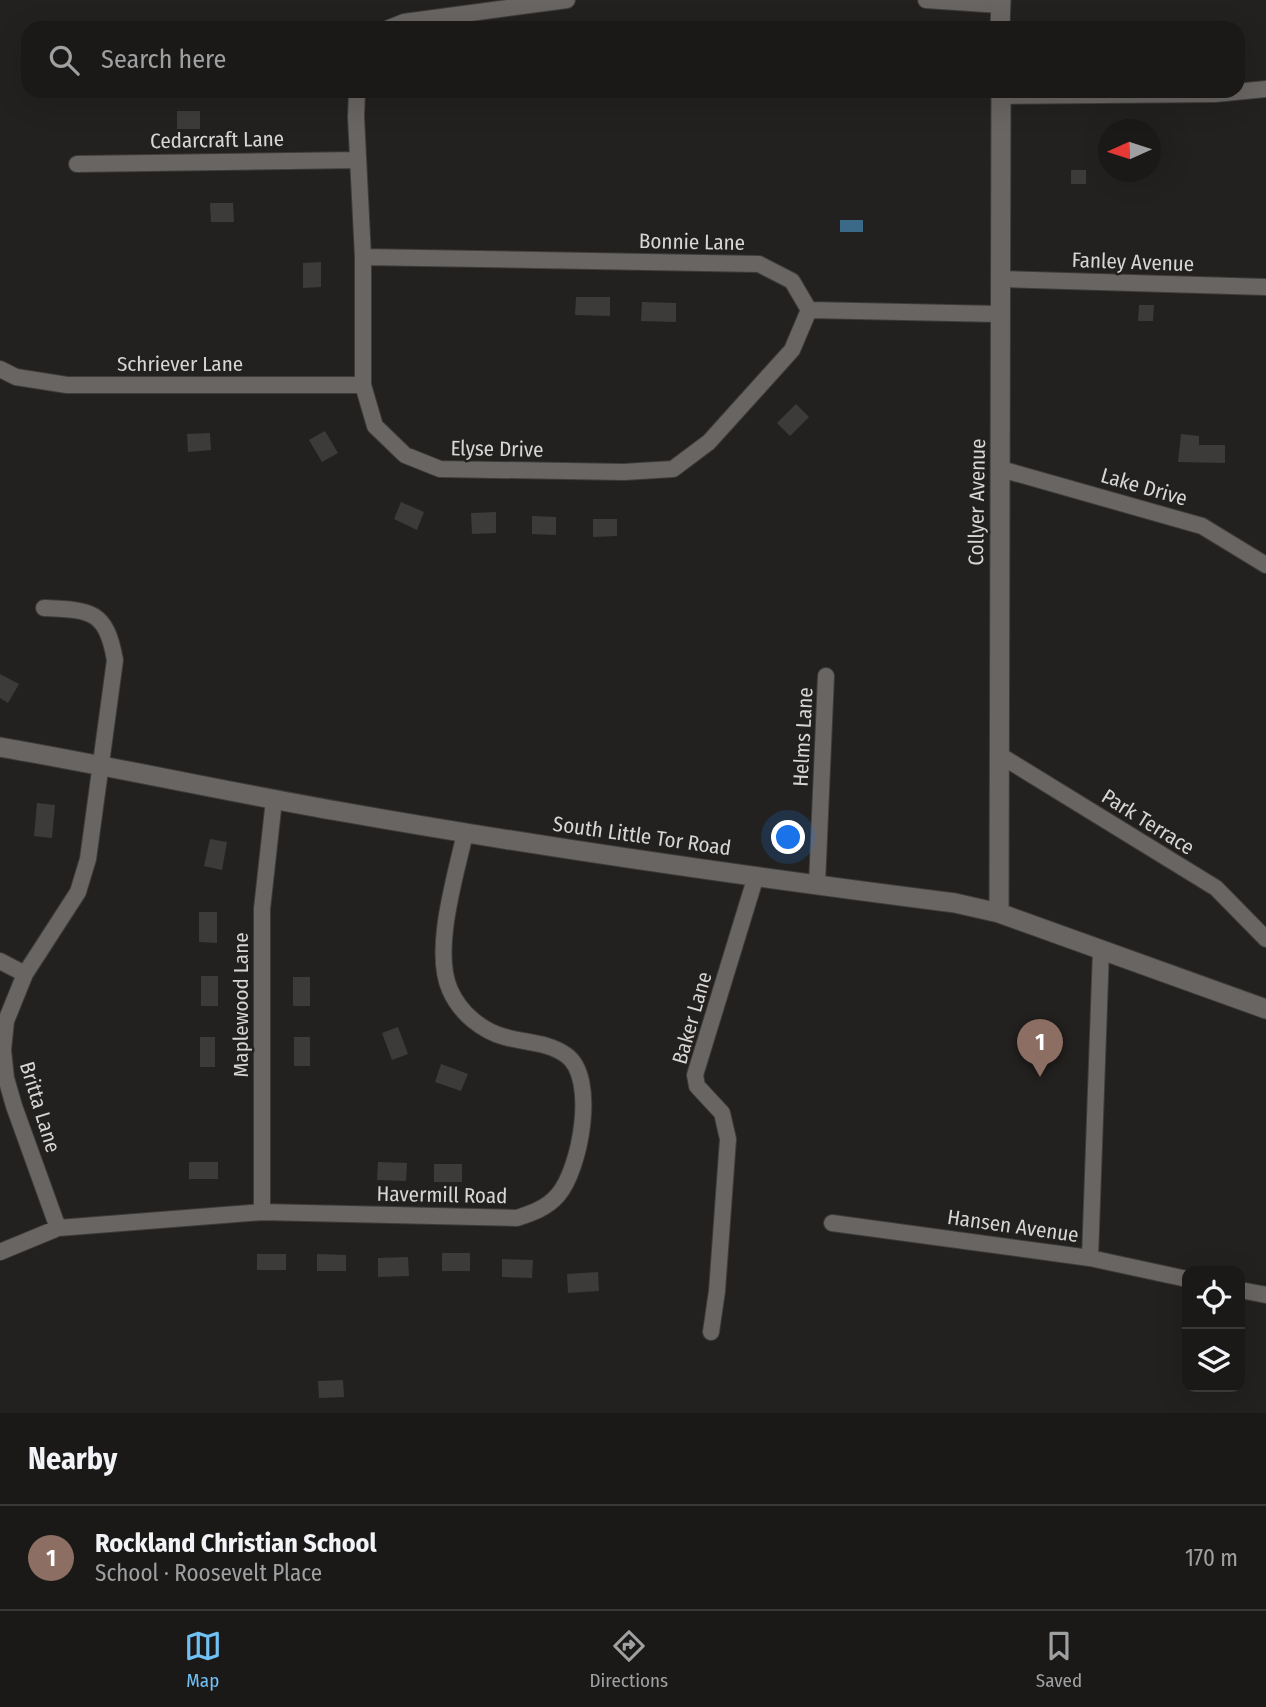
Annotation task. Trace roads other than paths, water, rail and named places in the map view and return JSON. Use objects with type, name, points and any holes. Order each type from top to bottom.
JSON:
[{"type":"street","points":[[411,21],[567,0]]},
{"type":"street","points":[[926,0],[1000,2],[1000,21]]},
{"type":"street","points":[[1245,91],[1266,89]]},
{"type":"street","name":"Elyse Drive","points":[[357,98],[363,257],[363,385],[375,426],[405,455],[440,469],[624,472],[673,469],[709,442],[792,350],[809,310]]},
{"type":"street","name":"Collyer Avenue","points":[[999,913],[1001,98]]},
{"type":"street","name":"Cedarcraft Lane","points":[[77,164],[358,160]]},
{"type":"street","name":"Bonnie Lane","points":[[363,257],[759,264],[792,281],[809,310]]},
{"type":"street","name":"Fanley Avenue","points":[[999,279],[1266,287]]},
{"type":"street","points":[[809,310],[999,314]]},
{"type":"street","name":"Schriever Lane","points":[[0,369],[16,377],[66,385],[363,385]]},
{"type":"street","name":"Lake Drive","points":[[1001,469],[1202,526],[1266,565]]},
{"type":"street","name":"Britta Lane","points":[[44,608],[80,609],[101,620],[111,640],[115,660],[88,859],[78,892],[25,974],[6,1021],[3,1050],[6,1077],[14,1106],[58,1228]]},
{"type":"street","name":"Helms Lane","points":[[817,884],[827,676]]},
{"type":"street","name":"South Little Tor Road","points":[[0,747],[274,800],[465,833],[955,903],[999,913],[1266,1009]]},
{"type":"street","name":"Park Terrace","points":[[998,754],[1216,888],[1266,939]]},
{"type":"street","name":"Maplewood Lane","points":[[262,1212],[262,909],[274,800]]},
{"type":"street","name":"Havermill Road","points":[[0,1252],[58,1228],[262,1212],[517,1218],[538,1210],[557,1196],[570,1177],[580,1139],[583,1092],[579,1073],[569,1056],[548,1045],[504,1037],[482,1027],[463,1011],[450,990],[443,961],[445,928],[465,833]]},
{"type":"street","name":"Baker Lane","points":[[711,1332],[717,1291],[728,1139],[722,1113],[697,1086],[695,1075],[757,876]]},
{"type":"street","points":[[1090,1258],[1101,950]]},
{"type":"street","points":[[0,961],[25,974]]},
{"type":"street","name":"Hansen Avenue","points":[[832,1223],[1090,1258],[1182,1278]]},
{"type":"street","points":[[1245,1291],[1266,1295]]},
{"type":"water","points":[[840,220],[863,220],[863,232],[840,232]]},
{"type":"place","name":"Rockland Christian School","points":[[1040,1077]]}]
